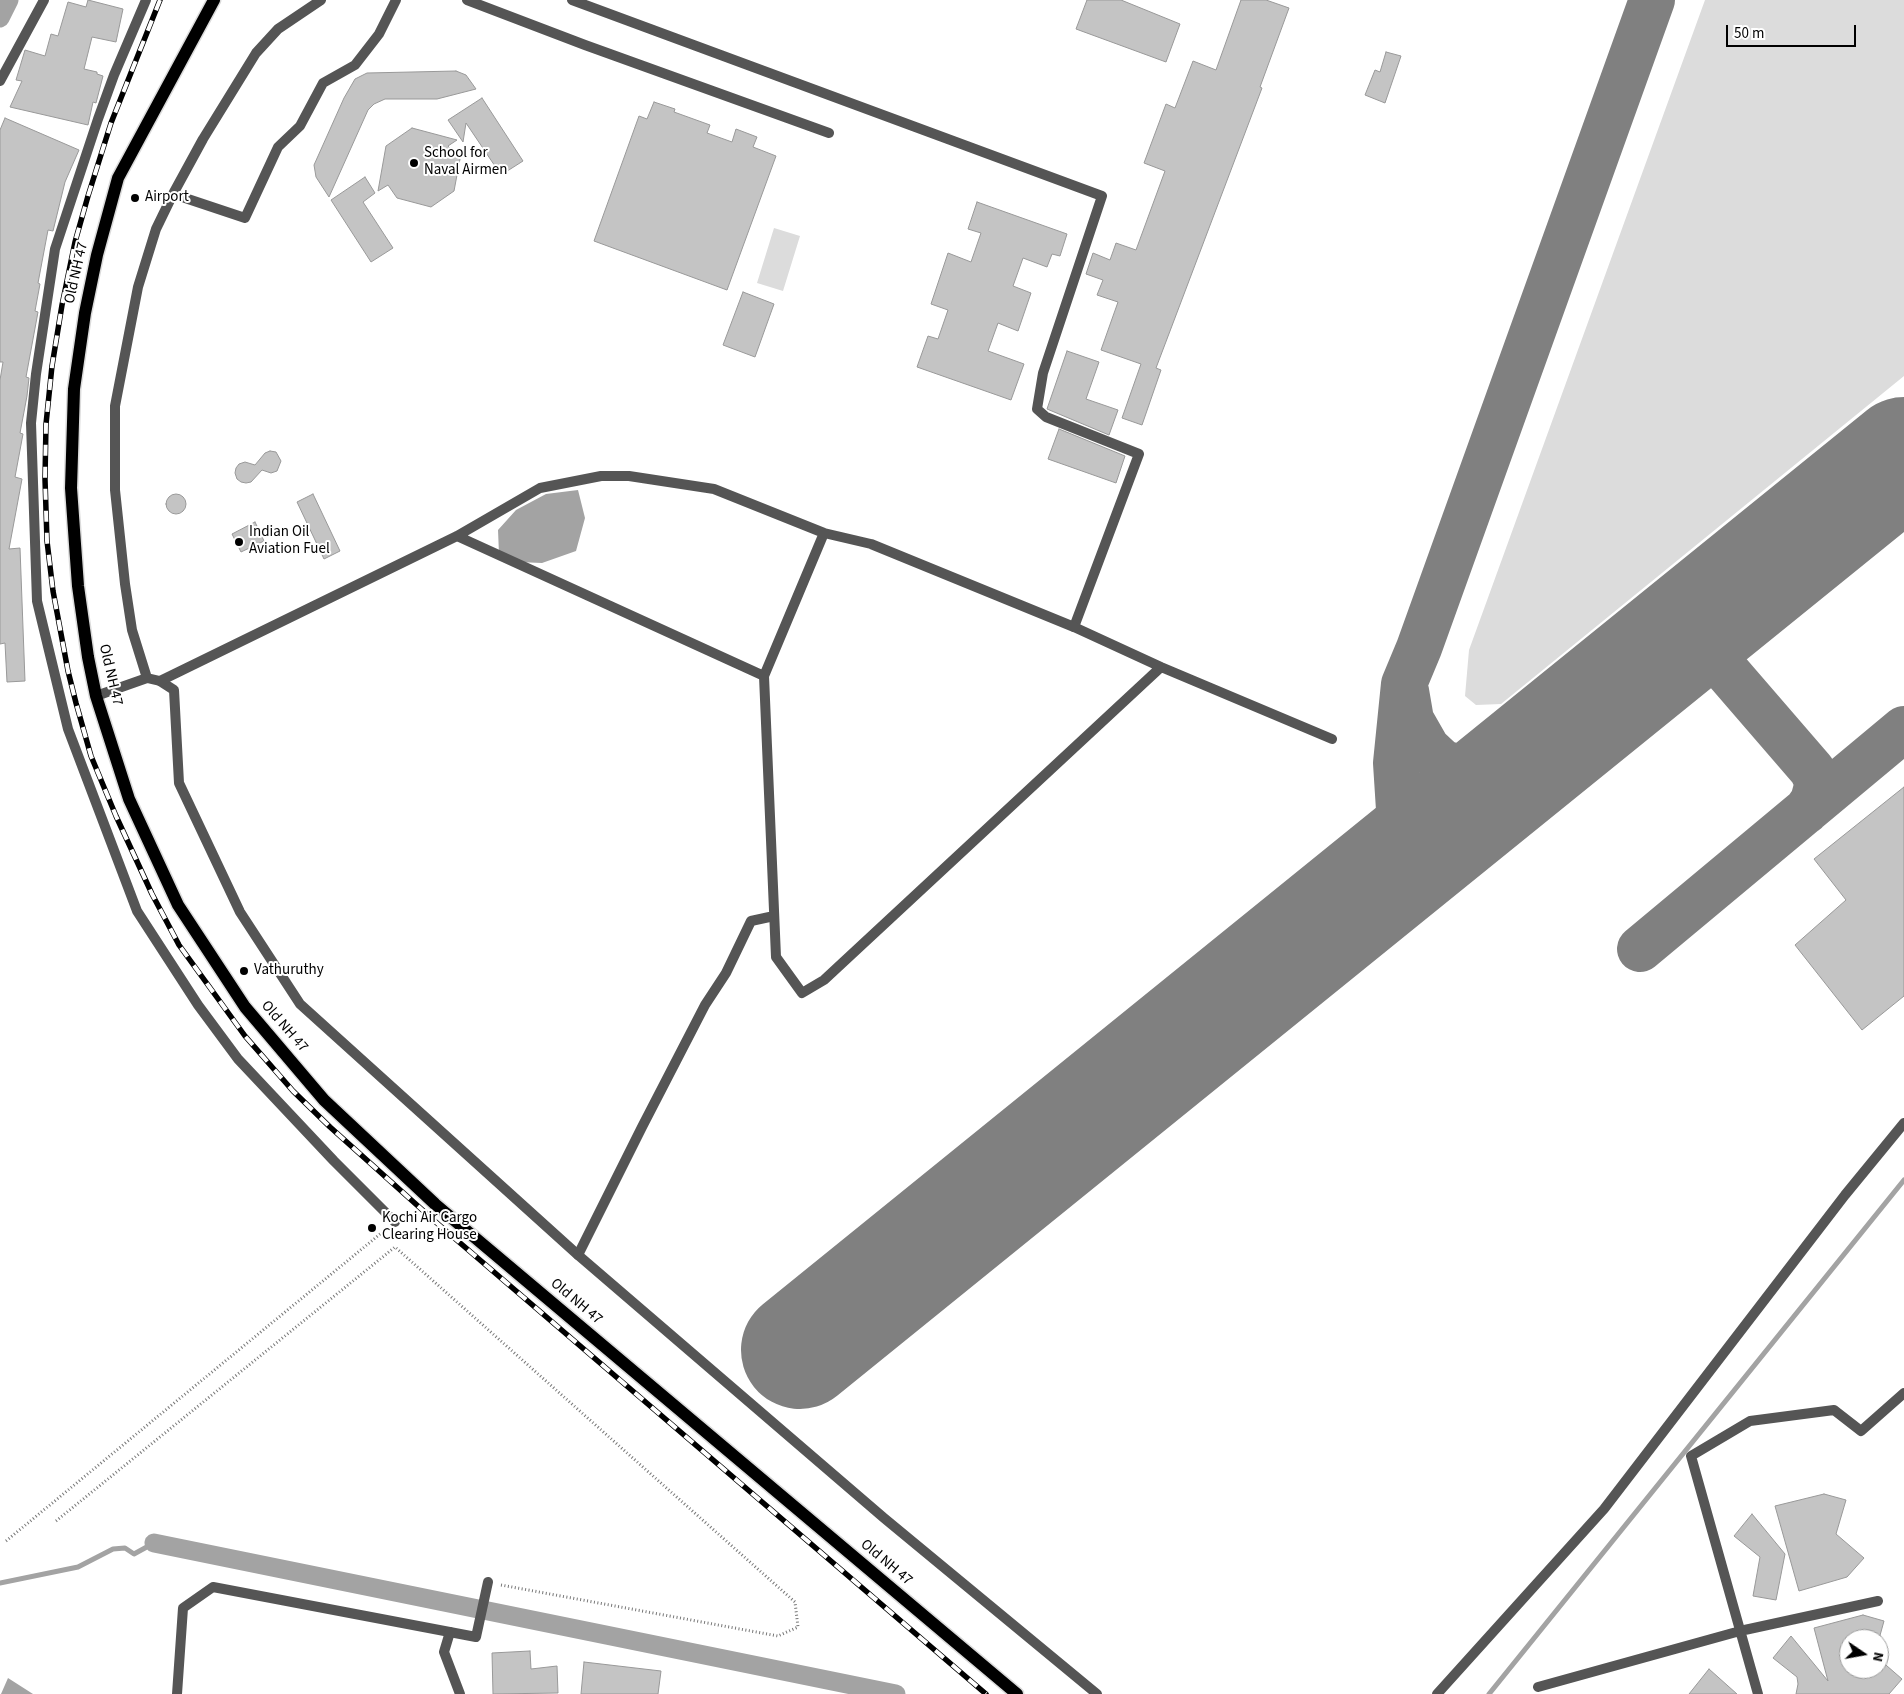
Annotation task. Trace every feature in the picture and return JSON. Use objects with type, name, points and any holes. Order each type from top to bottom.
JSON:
[{"type":"main road","name":"Old NH 47","points":[[214,0],[118,178],[97,255],[85,313],[74,389],[71,488],[78,586],[88,657],[96,696],[130,799],[178,905],[245,1007],[324,1100],[436,1204],[1017,1694]]},
{"type":"street","points":[[0,81],[44,0]]},
{"type":"street","points":[[146,0],[111,84],[55,249],[36,374],[31,423],[37,601],[68,729],[137,911],[198,1005],[238,1059],[334,1161],[395,1222]]},
{"type":"street","points":[[147,678],[132,630],[114,490],[115,406],[138,287],[156,229],[173,194],[203,139],[256,53],[278,29],[321,0]]},
{"type":"street","points":[[173,194],[245,218],[278,147],[300,126],[322,82],[355,65],[379,34],[396,0]]},
{"type":"street","points":[[467,0],[585,45],[829,133]]},
{"type":"street","points":[[572,0],[1102,196],[1043,373],[1037,409],[1046,417],[1139,454],[1074,627]]},
{"type":"street","points":[[160,681],[457,536],[540,488],[602,476],[630,476],[714,489],[824,533],[871,544],[1074,627],[1161,667],[1332,739]]},
{"type":"street","points":[[824,533],[764,676],[776,957],[802,993],[824,980],[1161,667]]},
{"type":"street","points":[[457,536],[764,676]]},
{"type":"street","points":[[96,696],[147,678],[160,681],[174,690],[179,783],[240,912],[300,1004],[578,1255],[884,1518],[1097,1694]]},
{"type":"street","points":[[578,1255],[701,1013],[726,973],[751,921],[774,916]]},
{"type":"street","points":[[1437,1694],[1604,1508],[1845,1195],[1904,1123]]},
{"type":"street","points":[[1758,1694],[1691,1456],[1750,1421],[1834,1410],[1862,1431],[1904,1393]]},
{"type":"street","points":[[177,1694],[183,1608],[213,1587],[476,1637],[488,1582]]},
{"type":"street","points":[[1538,1687],[1740,1631],[1878,1601]]},
{"type":"street","points":[[450,1632],[444,1652],[460,1694]]},
{"type":"path","points":[[6,1541],[395,1222]]},
{"type":"path","points":[[56,1521],[396,1247],[795,1602],[798,1627],[778,1636],[488,1582]]},
{"type":"shaded area","points":[[1705,0],[1904,0],[1904,376],[1501,704],[1476,705],[1465,696],[1469,650]]},
{"type":"shaded area","points":[[774,228],[800,236],[783,291],[757,283]]},
{"type":"shaded area","points":[[578,490],[585,518],[576,551],[542,563],[518,562],[499,554],[498,530],[516,510],[546,494]]},
{"type":"shaded area","points":[[8,1678],[33,1694],[1,1694]]},
{"type":"building","points":[[88,0],[123,9],[116,42],[92,37],[84,69],[97,72],[97,74],[103,76],[96,103],[93,102],[88,125],[10,107],[22,81],[16,80],[25,50],[45,56],[51,34],[58,36],[68,2],[86,7]]},
{"type":"building","points":[[1087,0],[1121,0],[1180,24],[1166,62],[1076,29]]},
{"type":"building","points":[[1241,0],[1266,0],[1289,8],[1260,87],[1262,88],[1156,368],[1161,370],[1142,425],[1122,418],[1141,364],[1101,350],[1118,302],[1097,295],[1103,280],[1086,274],[1093,253],[1110,260],[1116,243],[1136,250],[1165,171],[1144,163],[1166,104],[1175,108],[1193,61],[1216,70]]},
{"type":"building","points":[[1386,52],[1401,56],[1385,103],[1365,95],[1375,70],[1380,72]]},
{"type":"building","points":[[456,71],[466,75],[476,89],[437,99],[385,99],[374,104],[368,110],[329,197],[316,177],[314,165],[344,98],[355,79],[367,73]]},
{"type":"building","points":[[482,98],[523,161],[501,175],[466,123],[463,142],[448,120]]},
{"type":"building","points":[[654,102],[675,109],[674,112],[710,125],[707,133],[732,142],[736,129],[757,137],[753,147],[776,156],[727,290],[594,241],[639,116],[647,119]]},
{"type":"building","points":[[5,118],[79,150],[65,182],[53,231],[48,230],[38,283],[40,284],[35,311],[38,312],[26,377],[29,378],[20,433],[23,434],[15,477],[22,479],[9,549],[20,548],[25,681],[7,682],[5,643],[0,644],[0,380],[3,362],[0,362],[0,130]]},
{"type":"building","points":[[412,128],[457,140],[448,146],[460,159],[454,191],[431,207],[397,198],[388,185],[378,191],[386,146]]},
{"type":"building","points":[[365,177],[375,193],[363,202],[393,248],[371,262],[331,200]]},
{"type":"building","points":[[977,202],[1067,234],[1060,256],[1052,254],[1047,267],[1023,258],[1013,286],[1031,293],[1018,331],[998,323],[988,351],[1024,364],[1011,400],[917,367],[928,336],[938,339],[948,310],[931,304],[948,253],[971,262],[981,233],[968,229]]},
{"type":"building","points":[[743,292],[774,304],[755,357],[723,345]]},
{"type":"building","points":[[1067,351],[1099,362],[1086,399],[1118,410],[1109,435],[1047,409]]},
{"type":"building","points":[[1059,429],[1125,456],[1116,483],[1048,459]]},
{"type":"building","points":[[270,451],[276,452],[281,461],[277,471],[271,473],[262,470],[251,482],[246,483],[237,479],[235,473],[239,464],[245,462],[255,465],[265,453]]},
{"type":"building","points":[[172,494],[180,494],[186,500],[186,508],[180,514],[172,514],[166,508],[166,500]]},
{"type":"building","points":[[313,494],[340,551],[324,559],[297,502]]},
{"type":"building","points":[[255,522],[264,541],[241,552],[232,534]]},
{"type":"building","points":[[1904,787],[1904,996],[1862,1030],[1795,945],[1846,900],[1814,859]]},
{"type":"building","points":[[1824,1494],[1846,1500],[1836,1534],[1864,1558],[1847,1577],[1799,1591],[1775,1506]]},
{"type":"building","points":[[1752,1514],[1785,1554],[1776,1600],[1753,1596],[1760,1557],[1734,1536]]},
{"type":"building","points":[[1863,1615],[1884,1621],[1882,1629],[1839,1629],[1839,1679],[1889,1679],[1889,1668],[1902,1679],[1889,1694],[1796,1694],[1797,1677],[1773,1658],[1791,1636],[1828,1681],[1814,1628]]},
{"type":"building","points":[[530,1651],[531,1669],[557,1666],[558,1693],[493,1694],[492,1653]]},
{"type":"building","points":[[584,1662],[661,1671],[658,1694],[581,1694]]},
{"type":"building","points":[[1709,1669],[1737,1694],[1689,1694]]},
{"type":"waterway","points":[[0,18],[9,0]]},
{"type":"waterway","points":[[1489,1694],[1904,1180]]},
{"type":"waterway","points":[[0,1583],[78,1567],[113,1549],[125,1548],[134,1554],[154,1543]]},
{"type":"waterway","points":[[154,1543],[896,1694]]},
{"type":"taxiway","points":[[1342,912],[1380,869],[1396,845],[1400,825],[1396,763],[1404,684],[1419,648],[1652,0]]},
{"type":"taxiway","points":[[1883,474],[1892,472],[1904,473]]},
{"type":"taxiway","points":[[1671,645],[1697,647],[1717,660],[1812,770],[1817,781],[1816,790],[1813,801],[1806,811]]},
{"type":"taxiway","points":[[1406,691],[1411,720],[1427,748],[1442,762],[1461,769],[1478,771],[1497,767],[1547,745]]},
{"type":"taxiway","points":[[1640,949],[1904,729]]},
{"type":"runway","points":[[800,1350],[1904,456]]},
{"type":"railway","points":[[160,0],[111,123],[75,242],[52,366],[46,424],[45,479],[47,541],[53,591],[76,703],[91,756],[152,894],[179,945],[245,1036],[293,1091],[330,1127],[438,1224],[986,1694]]},
{"type":"place","name":"School for Naval Airmen","points":[[414,163]]},
{"type":"place","name":"Airport","points":[[135,198]]},
{"type":"place","name":"Indian Oil Aviation Fuel","points":[[239,542]]},
{"type":"place","name":"Vathuruthy","points":[[244,971]]},
{"type":"place","name":"Kochi Air Cargo Clearing House","points":[[372,1228]]}]
